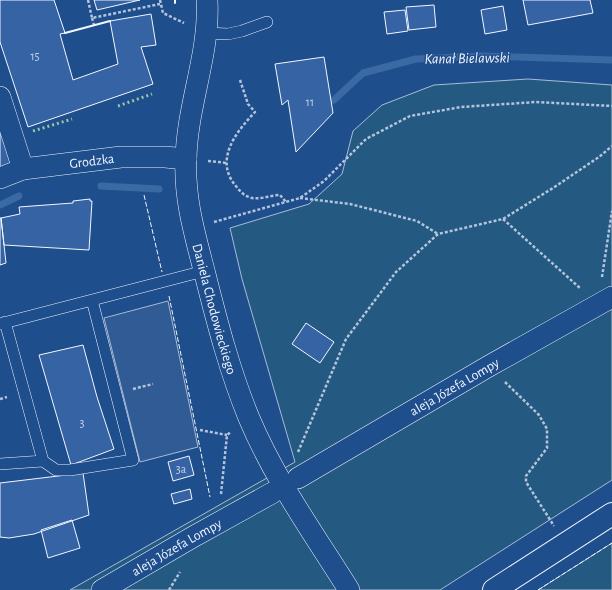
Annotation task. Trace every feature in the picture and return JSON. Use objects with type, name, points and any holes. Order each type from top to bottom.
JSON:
[{"type":"street","name":"Daniela Chodowieckiego","points":[[207,0],[197,29],[186,159],[187,193],[193,229],[216,318],[249,418],[283,487],[349,590]]},
{"type":"street","points":[[0,97],[23,169]]},
{"type":"street","name":"Grodzka","points":[[0,178],[23,169],[121,157],[165,157],[186,159]]},
{"type":"street","name":"aleja Józefa Lompy","points":[[298,478],[489,366],[605,301]]},
{"type":"street","name":"aleja Józefa Lompy","points":[[102,590],[272,493]]},
{"type":"street","points":[[494,590],[612,514]]},
{"type":"lane","points":[[197,29],[228,34],[242,31],[267,22]]},
{"type":"lane","points":[[43,461],[3,323],[204,271]]},
{"type":"lane","points":[[0,464],[43,461],[56,470],[70,470],[133,460],[92,300]]},
{"type":"path","points":[[88,0],[94,26]]},
{"type":"path","points":[[92,18],[160,2],[163,13],[197,29]]},
{"type":"path","points":[[240,80],[248,104],[255,112],[236,133],[229,146],[227,163],[231,180],[242,193],[249,197],[255,198],[280,195],[286,202]]},
{"type":"path","points":[[193,229],[300,198],[324,181],[366,139],[410,116],[461,107],[536,102],[612,106]]},
{"type":"path","points":[[297,454],[346,339],[396,272],[438,234],[503,219],[599,157],[612,146]]},
{"type":"path","points":[[300,198],[350,204],[417,221],[438,234]]},
{"type":"path","points":[[605,301],[612,211]]},
{"type":"path","points":[[503,219],[605,301]]},
{"type":"path","points":[[489,366],[539,415],[546,430],[547,448],[526,476],[526,482],[565,544]]},
{"type":"path","points":[[218,523],[227,435],[249,418]]},
{"type":"path","points":[[200,430],[227,435]]},
{"type":"shaded area","points":[[528,79],[612,85],[612,480],[440,590],[70,590],[295,462],[242,279],[230,228],[309,204],[342,174],[353,131],[382,105],[434,85]]},
{"type":"shaded area","points":[[168,301],[198,447],[140,462],[104,318]]},
{"type":"shaded area","points":[[612,543],[612,590],[538,590]]},
{"type":"building","points":[[0,0],[54,0],[65,33],[60,34],[73,80],[118,64],[110,21],[151,14],[156,45],[141,47],[153,84],[28,127],[0,42]]},
{"type":"building","points":[[94,0],[140,0],[97,10]]},
{"type":"building","points":[[523,0],[590,0],[593,13],[528,25]]},
{"type":"building","points":[[434,5],[436,27],[409,30],[406,7]]},
{"type":"building","points":[[503,6],[507,30],[485,34],[481,10]]},
{"type":"building","points":[[405,10],[408,31],[387,34],[384,12]]},
{"type":"building","points":[[324,57],[333,113],[296,152],[288,100],[282,105],[275,64]]},
{"type":"building","points":[[0,120],[15,162],[0,167]]},
{"type":"building","points":[[90,199],[90,201],[92,201],[89,250],[4,245],[1,218],[20,214],[19,207],[73,203],[73,201]]},
{"type":"building","points":[[0,218],[6,263],[0,265]]},
{"type":"building","points":[[306,323],[334,342],[320,363],[292,344]]},
{"type":"building","points":[[83,345],[97,397],[114,449],[71,465],[39,355]]},
{"type":"building","points":[[189,456],[194,475],[173,481],[168,462]]},
{"type":"building","points":[[83,473],[89,515],[34,534],[9,538],[0,537],[0,483]]},
{"type":"building","points":[[190,489],[192,499],[174,504],[171,494]]},
{"type":"building","points":[[72,520],[80,548],[48,558],[41,530]]},
{"type":"waterway","name":"Kanał Bielawski","points":[[334,100],[363,73],[416,59],[481,56],[612,60]]},
{"type":"waterway","name":"Kanał Bielawski","points":[[101,186],[159,189]]},
{"type":"waterway","name":"Kanał Bielawski","points":[[0,205],[19,196]]},
{"type":"hedge","points":[[118,106],[152,94]]},
{"type":"hedge","points":[[33,131],[72,119]]},
{"type":"fence","points":[[144,195],[162,272]]},
{"type":"fence","points":[[169,296],[210,497]]},
{"type":"fence","points":[[538,590],[612,543]]},
{"type":"wall","points":[[65,33],[110,21]]}]
